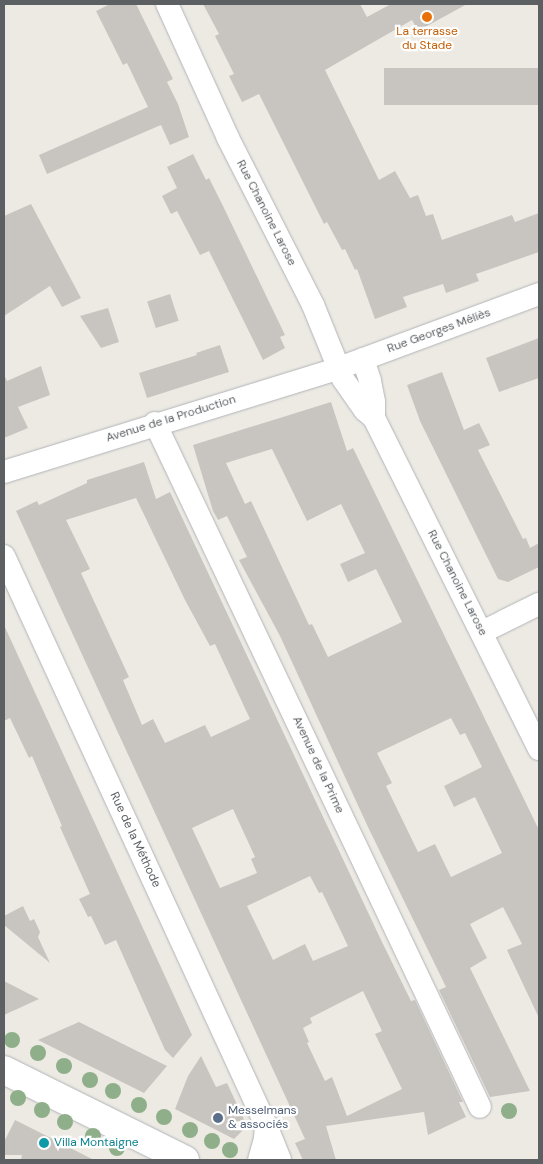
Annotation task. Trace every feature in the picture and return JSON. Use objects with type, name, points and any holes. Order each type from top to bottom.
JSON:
[{"type":"main road","points":[[4,1070],[185,1160]]},
{"type":"street","name":"Rue Chanoine Larose","points":[[167,4],[228,138],[313,305],[343,379],[365,410],[374,418],[539,749]]},
{"type":"street","name":"Rue Georges Méliès","points":[[339,368],[539,294]]},
{"type":"street","name":"Rue Chanoine Larose","points":[[363,359],[374,402],[374,418]]},
{"type":"street","name":"Avenue de la Production","points":[[4,472],[155,423],[339,368]]},
{"type":"street","name":"Avenue de la Prime","points":[[155,423],[480,1107]]},
{"type":"street","name":"Rue de la Méthode","points":[[4,556],[266,1125],[280,1160]]},
{"type":"street","points":[[482,632],[539,604]]},
{"type":"street","points":[[259,1160],[265,1139],[266,1125]]},
{"type":"building","points":[[110,4],[136,4],[173,79],[167,82],[178,104],[189,137],[170,145],[161,125],[47,174],[39,155],[148,107],[127,63],[123,65],[96,11]]},
{"type":"building","points":[[203,4],[360,4],[367,17],[391,4],[467,4],[418,31],[412,20],[325,70],[379,180],[395,171],[410,198],[418,195],[426,216],[433,214],[442,240],[512,215],[515,222],[539,213],[539,252],[476,274],[479,281],[446,293],[443,284],[403,297],[407,307],[375,319],[357,269],[355,270],[345,249],[342,250],[327,222],[324,224],[259,94],[242,102],[229,76],[234,74],[215,36],[219,34]]},
{"type":"building","points":[[384,68],[539,68],[539,105],[384,105]]},
{"type":"building","points":[[193,154],[206,180],[209,178],[285,335],[280,337],[285,348],[263,360],[209,251],[200,255],[177,211],[171,214],[162,196],[177,188],[167,167]]},
{"type":"building","points":[[31,204],[81,298],[62,307],[50,286],[4,316],[4,216]]},
{"type":"building","points":[[170,294],[179,321],[156,328],[147,301]]},
{"type":"building","points":[[108,308],[119,342],[101,348],[80,316]]},
{"type":"building","points":[[539,338],[539,378],[499,392],[486,358]]},
{"type":"building","points":[[220,345],[229,372],[147,398],[139,373],[197,355],[196,353]]},
{"type":"building","points":[[41,366],[50,395],[18,407],[28,428],[4,438],[4,375],[7,381]]},
{"type":"building","points":[[442,372],[464,430],[479,423],[490,445],[478,450],[523,539],[526,538],[530,548],[539,543],[539,567],[508,582],[498,579],[420,421],[407,385]]},
{"type":"building","points":[[331,402],[347,451],[353,448],[539,830],[539,1018],[507,950],[522,944],[503,907],[470,924],[487,958],[470,968],[530,1091],[490,1097],[439,990],[446,987],[368,827],[280,636],[239,560],[247,557],[227,516],[218,520],[213,511],[193,445]],"holes":[[[272,449],[307,521],[341,504],[365,553],[340,564],[348,582],[376,569],[402,622],[328,657],[312,624],[309,625],[251,501],[245,504],[226,463]],[[451,718],[460,735],[465,733],[482,767],[444,786],[454,807],[475,797],[502,853],[451,877],[435,844],[418,852],[386,786],[392,783],[377,753]]]},
{"type":"building","points":[[144,462],[156,499],[170,492],[382,942],[411,1001],[415,1000],[463,1102],[459,1102],[466,1117],[428,1135],[424,1112],[326,1126],[336,1160],[303,1160],[295,1143],[305,1139],[16,511],[37,501],[39,505],[87,483],[87,480]],"holes":[[[136,498],[185,600],[210,646],[215,644],[250,719],[211,737],[205,725],[165,743],[153,719],[142,725],[123,680],[129,677],[81,573],[90,569],[66,520]],[[233,809],[255,857],[251,859],[257,873],[220,888],[192,828]],[[310,876],[319,893],[322,892],[348,946],[313,961],[305,944],[273,960],[247,906]],[[363,991],[382,1031],[375,1034],[402,1089],[347,1116],[332,1077],[325,1081],[307,1043],[309,1042],[303,1028],[312,1023],[310,1018]]]},
{"type":"building","points":[[4,625],[192,1035],[173,1058],[165,1050],[116,940],[105,945],[91,916],[88,917],[79,899],[90,894],[60,827],[62,826],[32,756],[29,758],[10,718],[4,721]]},
{"type":"building","points":[[23,906],[30,921],[34,919],[40,932],[38,937],[50,963],[4,925],[4,916]]},
{"type":"building","points":[[4,981],[39,999],[4,1015]]},
{"type":"building","points":[[79,1022],[167,1066],[144,1093],[38,1040]]},
{"type":"building","points":[[201,1056],[216,1087],[227,1083],[247,1126],[234,1139],[175,1109],[188,1076]]},
{"type":"building","name":"Villa Montaigne","points":[[15,1120],[94,1160],[21,1160],[22,1155],[4,1155],[4,1142]]},
{"type":"place","name":"La terrasse du Stade","points":[[427,17]]},
{"type":"place","name":"Messelmans & associés","points":[[218,1118]]},
{"type":"place","name":"Villa Montaigne","points":[[44,1143]]}]
